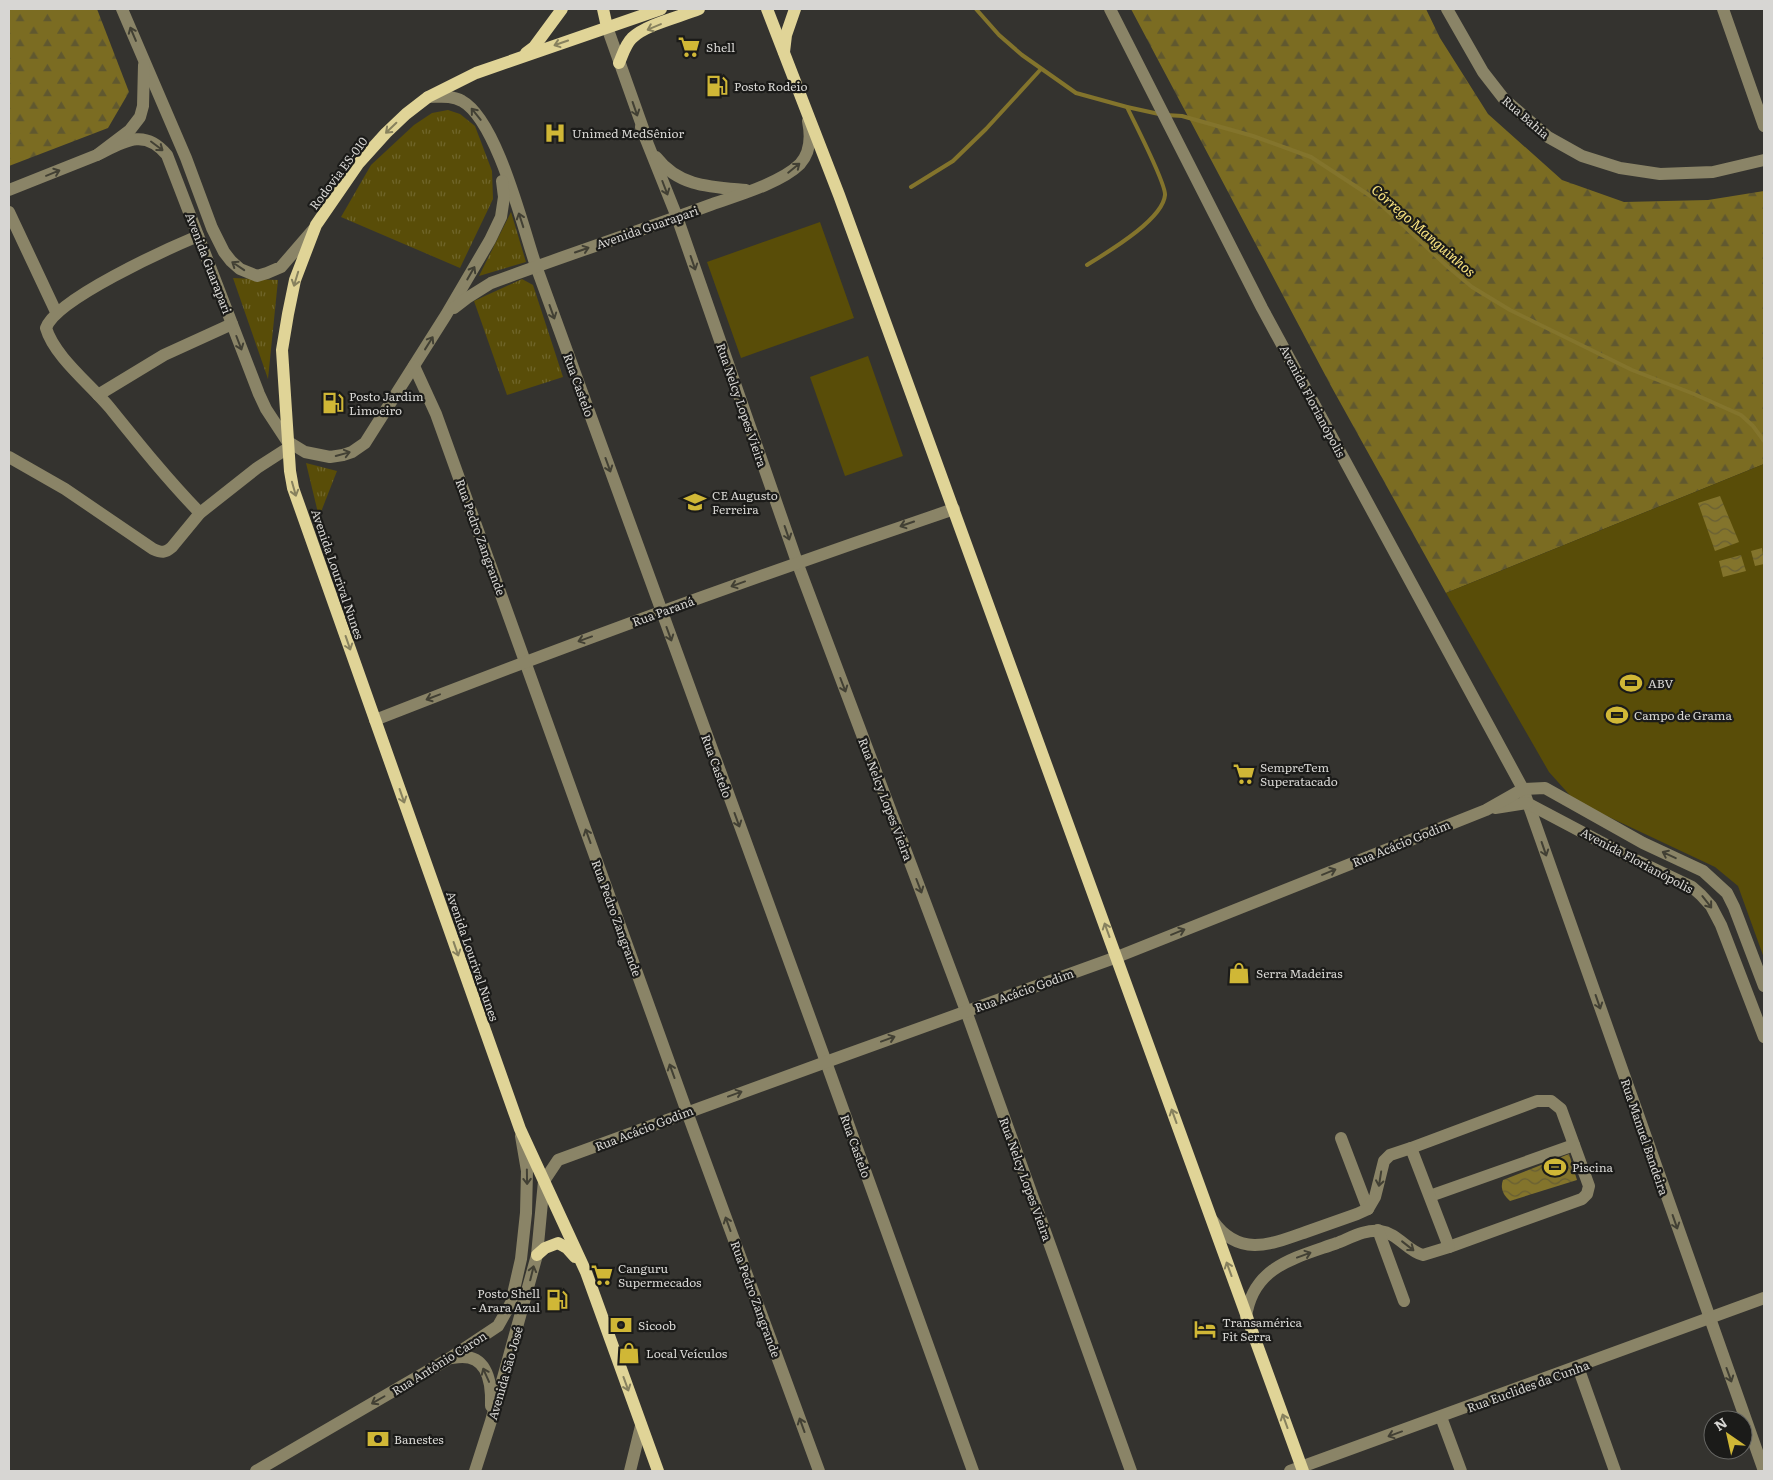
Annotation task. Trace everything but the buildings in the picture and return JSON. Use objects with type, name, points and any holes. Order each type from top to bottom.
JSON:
[{"type":"main road","points":[[518,58],[534,47],[562,9]]},
{"type":"main road","points":[[603,9],[608,27]]},
{"type":"main road","name":"Rodovia ES-010","points":[[288,445],[282,350],[295,280],[316,225],[364,158],[392,127],[428,97],[476,73],[662,9]]},
{"type":"main road","points":[[619,63],[624,49],[633,37],[656,25],[699,9]]},
{"type":"main road","points":[[767,9],[839,195],[1117,957],[1246,1317],[1298,1470]]},
{"type":"main road","points":[[784,54],[786,35],[795,9]]},
{"type":"main road","name":"Avenida Lourival Nunes","points":[[288,445],[293,488],[520,1129],[586,1272],[658,1471]]},
{"type":"main road","points":[[537,1255],[549,1246],[558,1243],[563,1245],[572,1254],[586,1272]]},
{"type":"street","points":[[122,9],[186,158],[212,228],[224,252],[231,261],[240,269],[257,276],[267,273],[281,267],[316,225]]},
{"type":"street","name":"Avenida Florianópolis","points":[[1110,9],[1262,308],[1523,789],[1528,803],[1692,888],[1701,895],[1711,906],[1721,926],[1764,1037]]},
{"type":"street","name":"Rua Bahia","points":[[1448,9],[1483,72],[1504,99],[1548,137],[1582,156],[1620,168],[1660,174],[1713,172],[1764,160]]},
{"type":"street","points":[[1723,9],[1763,118]]},
{"type":"street","points":[[608,27],[641,127],[657,158],[673,174],[701,186],[751,190]]},
{"type":"street","points":[[9,190],[97,155],[130,130],[140,118],[144,106],[144,59]]},
{"type":"street","name":"Rua Castelo","points":[[428,97],[453,97],[469,106],[480,119],[500,156],[536,266],[826,1062],[972,1471]]},
{"type":"street","name":"Avenida Guarapari","points":[[446,315],[467,298],[491,283],[751,190],[781,177],[799,165],[804,158],[810,141],[806,112]]},
{"type":"street","name":"Rua Nelcy Lopes Vieira","points":[[641,127],[677,217],[797,562],[966,1011],[1131,1471]]},
{"type":"street","name":"Avenida Guarapari","points":[[97,155],[128,140],[139,139],[152,141],[159,145],[167,155],[266,409],[288,445],[306,452],[330,457],[352,452],[365,443],[446,315],[490,240],[501,217],[504,197],[500,156]]},
{"type":"street","points":[[9,212],[56,312]]},
{"type":"street","points":[[198,236],[104,282],[56,312],[48,321],[46,328],[52,342],[168,480],[200,513]]},
{"type":"street","points":[[98,395],[164,355],[232,324]]},
{"type":"street","name":"Rua Pedro Zangrande","points":[[414,366],[436,414],[687,1112],[819,1471]]},
{"type":"street","points":[[9,457],[65,490],[161,553],[167,552],[172,547],[200,513],[288,445]]},
{"type":"street","name":"Rua Paraná","points":[[375,720],[525,661],[797,562],[954,509]]},
{"type":"street","name":"Avenida Florianópolis","points":[[1523,789],[1545,788],[1643,843],[1703,871],[1727,893],[1764,986]]},
{"type":"street","name":"Rua Acácio Godim","points":[[558,1160],[1117,957],[1486,810],[1523,789]]},
{"type":"street","name":"Rua Acácio Godim","points":[[1486,810],[1528,803]]},
{"type":"street","name":"Rua Manuel Bandeira","points":[[1528,803],[1764,1471]]},
{"type":"street","points":[[1633,859],[1643,843]]},
{"type":"street","points":[[1210,1217],[1219,1229],[1237,1242],[1261,1245],[1277,1242],[1368,1208],[1378,1190],[1384,1161],[1390,1156],[1538,1101],[1552,1101],[1561,1109],[1589,1186],[1588,1194],[1582,1199],[1423,1255],[1395,1236],[1378,1230],[1370,1231],[1295,1258],[1275,1268],[1262,1279],[1253,1293],[1246,1317]]},
{"type":"street","name":"Rua Antônio Caron","points":[[256,1471],[450,1358],[498,1326],[511,1303],[521,1260],[526,1213],[527,1171],[520,1129]]},
{"type":"street","points":[[1341,1138],[1368,1208]]},
{"type":"street","points":[[1430,1196],[1574,1145]]},
{"type":"street","points":[[1411,1148],[1450,1247]]},
{"type":"street","name":"Avenida São José","points":[[475,1471],[491,1421],[537,1255],[544,1181],[558,1160]]},
{"type":"street","points":[[1378,1230],[1404,1301]]},
{"type":"street","name":"Rua Euclides da Cunha","points":[[1298,1470],[1764,1298]]},
{"type":"street","points":[[450,1358],[469,1356],[476,1359],[481,1365],[492,1393],[491,1421]]},
{"type":"street","points":[[1578,1367],[1615,1471]]},
{"type":"street","points":[[1440,1417],[1461,1471]]},
{"type":"street","points":[[630,1471],[641,1426]]},
{"type":"green space","points":[[9,9],[97,9],[129,92],[108,128],[9,166]]},
{"type":"green space","points":[[1131,9],[1426,9],[1440,38],[1488,114],[1562,180],[1624,202],[1708,200],[1764,191],[1764,464],[1446,593],[1331,386]]},
{"type":"green space","points":[[448,110],[460,114],[475,126],[492,171],[493,199],[460,268],[341,217],[371,165],[414,125],[432,113]]},
{"type":"green space","points":[[511,212],[526,262],[479,276]]},
{"type":"green space","points":[[820,222],[854,318],[741,358],[707,262]]},
{"type":"green space","points":[[233,278],[278,280],[268,379]]},
{"type":"green space","points":[[522,279],[533,285],[563,377],[507,395],[474,301]]},
{"type":"green space","points":[[868,356],[903,456],[845,476],[810,377]]},
{"type":"green space","points":[[306,463],[337,471],[319,517]]},
{"type":"green space","name":"ABV","points":[[1764,464],[1764,958],[1738,886],[1715,867],[1575,801],[1549,772],[1446,593]]},
{"type":"water","points":[[1720,496],[1739,542],[1715,551],[1698,503]]},
{"type":"water","points":[[1762,548],[1764,564],[1755,566],[1751,551]]},
{"type":"water","points":[[1741,555],[1746,571],[1723,577],[1719,561]]},
{"type":"water","name":"Piscina","points":[[1569,1154],[1577,1180],[1510,1201],[1504,1194],[1502,1189],[1503,1180]]},
{"type":"waterway","points":[[976,9],[999,35],[1022,55],[1076,93],[1159,114]]},
{"type":"waterway","points":[[911,187],[953,161],[986,129],[1041,69]]},
{"type":"waterway","name":"Córrego Manguinhos","points":[[1087,265],[1120,244],[1144,225],[1155,215],[1162,205],[1165,195],[1155,166],[1127,107]]},
{"type":"waterway","name":"Córrego Manguinhos","points":[[1166,115],[1182,116],[1253,136],[1311,157],[1375,199],[1472,287],[1510,310],[1632,370],[1741,415],[1753,426],[1764,441]]},
{"type":"place","name":"Shell","points":[[689,47]]},
{"type":"place","name":"Posto Rodeio","points":[[717,86]]},
{"type":"place","name":"Unimed MedSênior","points":[[555,133]]},
{"type":"place","name":"Posto Jardim Limoeiro","points":[[333,403]]},
{"type":"place","name":"CE Augusto Ferreira","points":[[695,502]]},
{"type":"place","name":"ABV","points":[[1631,683]]},
{"type":"place","name":"Campo de Grama","points":[[1617,715]]},
{"type":"place","name":"SempreTem Superatacado","points":[[1244,774]]},
{"type":"place","name":"Serra Madeiras","points":[[1239,973]]},
{"type":"place","name":"Piscina","points":[[1555,1167]]},
{"type":"place","name":"Canguru Supermecados","points":[[602,1275]]},
{"type":"place","name":"Posto Shell - Arara Azul","points":[[557,1300]]},
{"type":"place","name":"Sicoob","points":[[621,1325]]},
{"type":"place","name":"Transamérica Fit Serra","points":[[1205,1329]]},
{"type":"place","name":"Local Veículos","points":[[629,1353]]},
{"type":"place","name":"Banestes","points":[[378,1439]]}]
